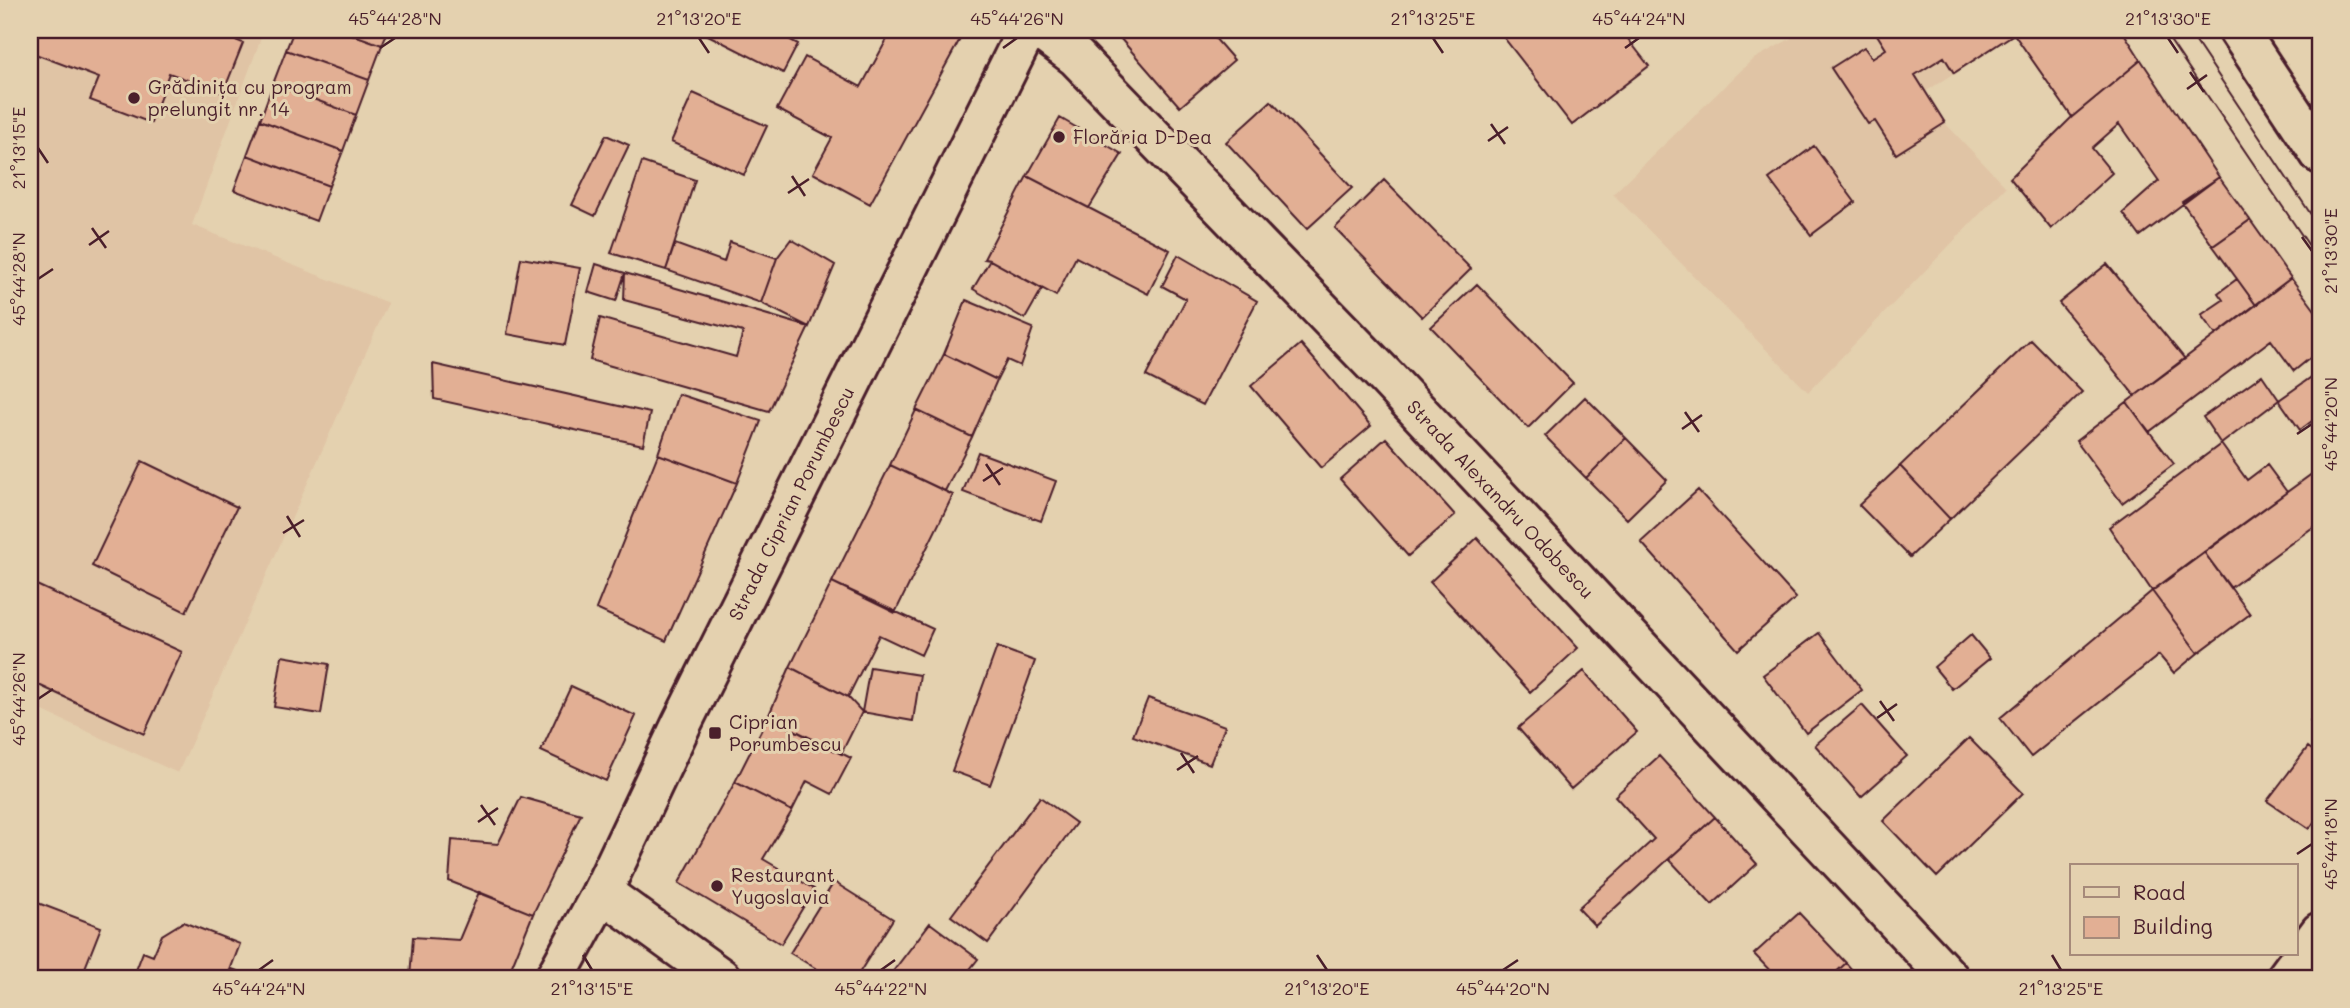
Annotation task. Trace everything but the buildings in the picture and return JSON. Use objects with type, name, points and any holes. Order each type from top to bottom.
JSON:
[{"type":"street","name":"Strada Ciprian Porumbescu","points":[[555,978],[601,892],[1027,30]]},
{"type":"street","name":"Strada Alexandru Odobescu","points":[[1040,30],[1076,57],[1388,379],[1950,978]]},
{"type":"street","points":[[2238,30],[2320,154]]},
{"type":"street","points":[[601,892],[721,978]]},
{"type":"street","points":[[2286,978],[2320,932]]},
{"type":"shaded area","points":[[30,30],[264,30],[192,225],[388,303],[178,773],[30,705]]},
{"type":"shaded area","points":[[1806,30],[2020,30],[1925,92],[1945,123],[2006,187],[1808,392],[1613,194],[1752,60]]},
{"type":"tram line","points":[[2163,30],[2320,262]]},
{"type":"tram line","points":[[2188,30],[2320,228]]},
{"type":"place","name":"Grădinița cu program prelungit nr. 14","points":[[134,98]]},
{"type":"place","name":"Florăria D-Dea","points":[[1059,137]]},
{"type":"place","name":"Ciprian Porumbescu","points":[[715,733]]},
{"type":"place","name":"Restaurant Yugoslavia","points":[[717,886]]}]
